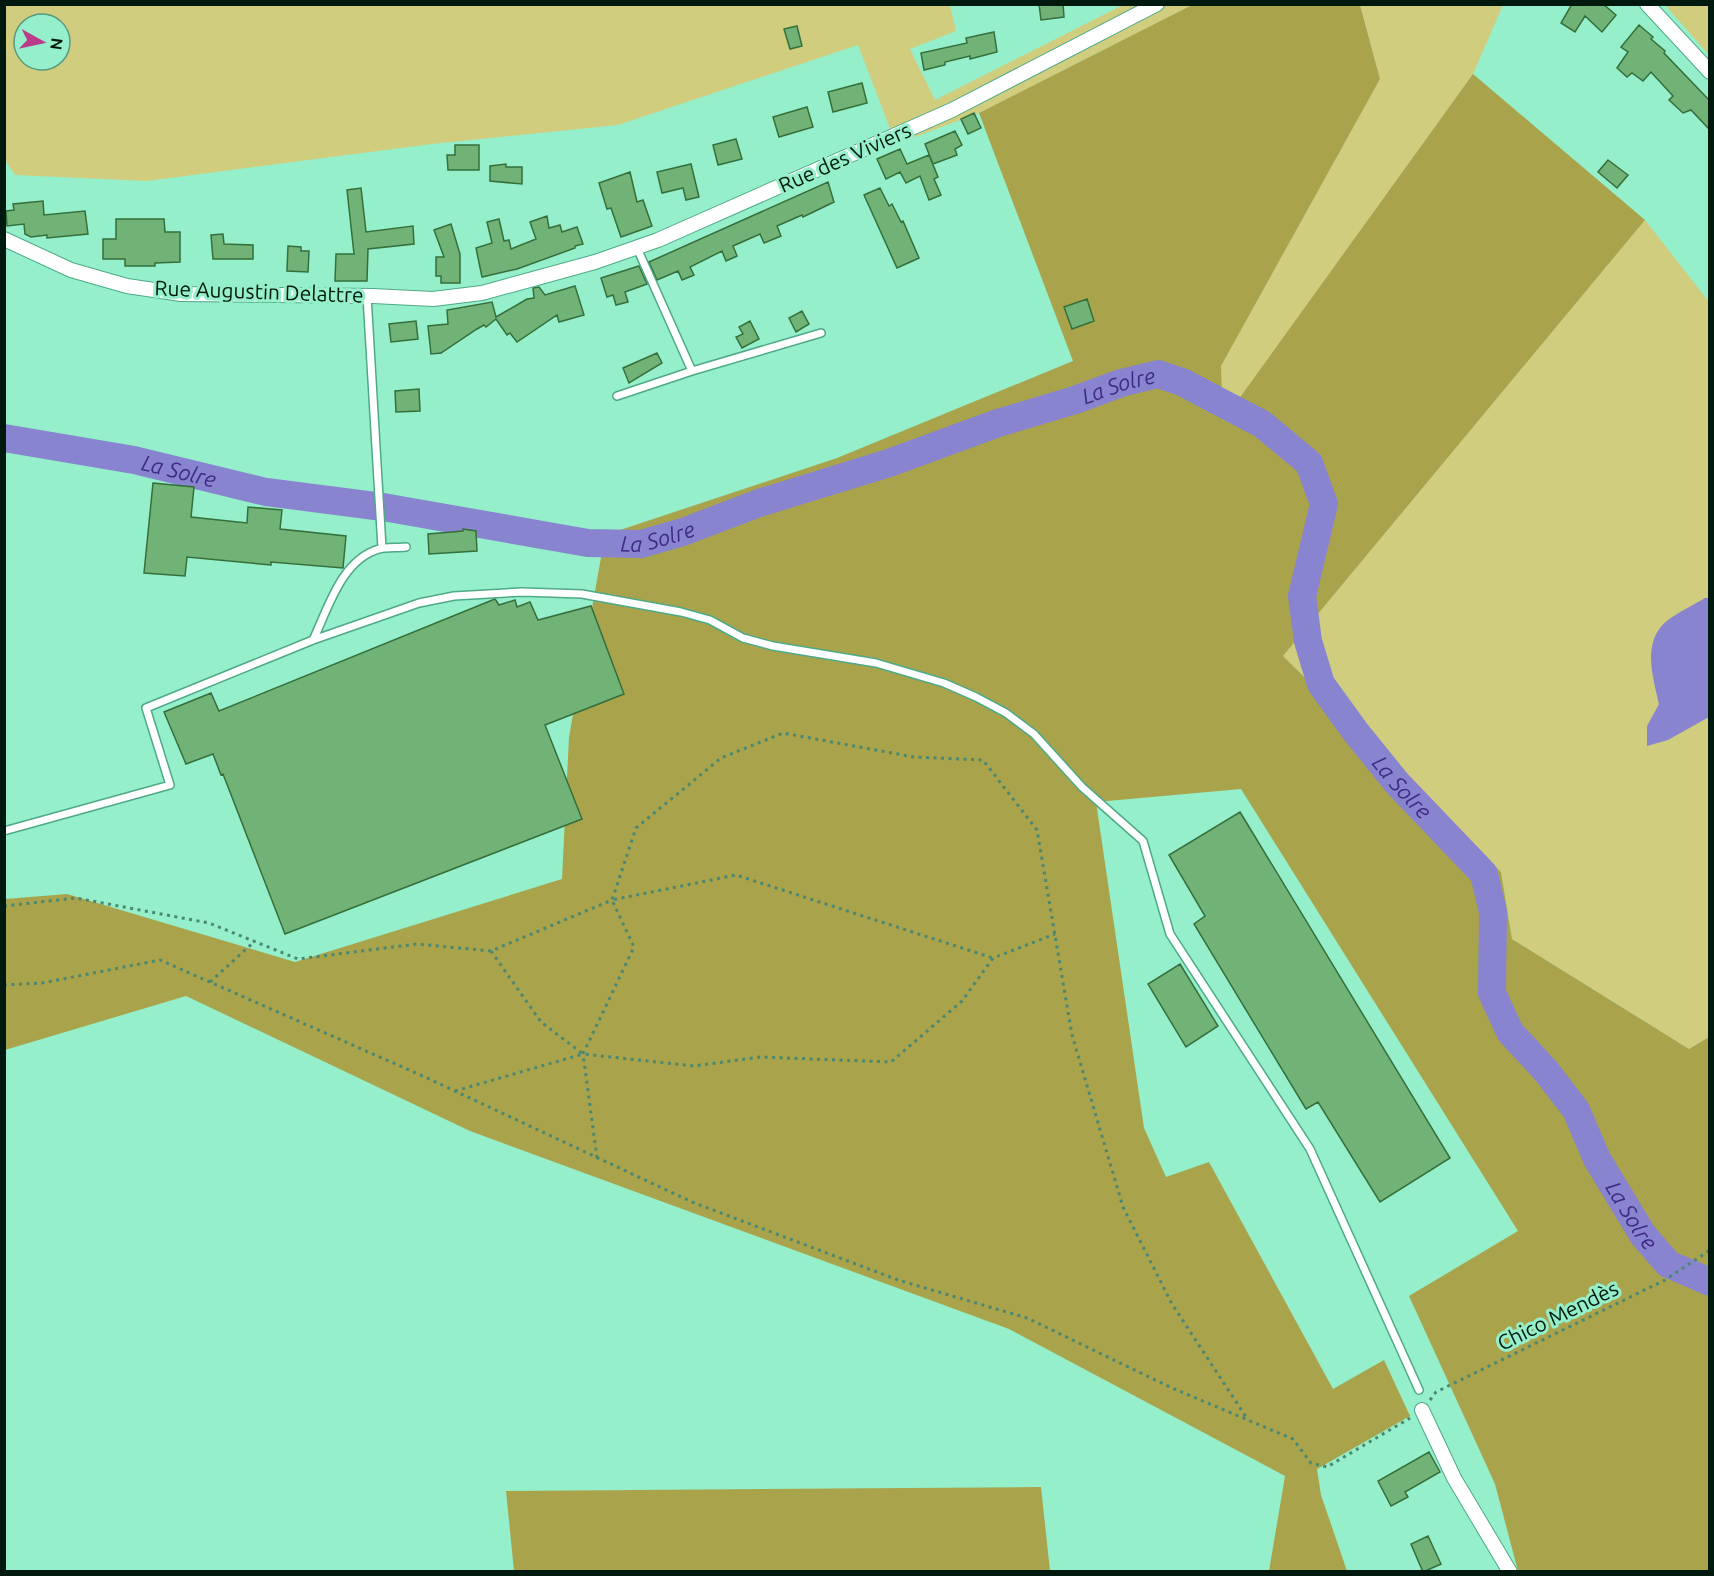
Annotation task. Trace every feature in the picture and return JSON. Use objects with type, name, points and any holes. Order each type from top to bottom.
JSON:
[{"type":"street","name":"Rue des Viviers","points":[[521,282],[637,248],[745,203],[952,110],[1157,4]]},
{"type":"street","points":[[1647,4],[1710,72]]},
{"type":"street","name":"Rue Augustin Delattre","points":[[4,239],[70,270],[128,286],[181,294],[433,299],[462,297],[521,282]]},
{"type":"street","points":[[1420,1412],[1454,1478],[1510,1572]]},
{"type":"lane","points":[[637,248],[692,371]]},
{"type":"lane","points":[[367,296],[382,548]]},
{"type":"lane","points":[[617,396],[821,333]]},
{"type":"lane","points":[[313,640],[338,585],[360,559],[382,548],[406,547]]},
{"type":"lane","points":[[4,831],[170,785],[146,708],[313,640],[419,603],[454,596],[522,592],[582,594],[681,612],[710,620],[743,638],[773,646],[876,663],[944,683],[1006,713],[1034,734],[1082,787],[1143,841],[1170,934],[1310,1149],[1419,1390]]},
{"type":"path","points":[[597,1158],[583,1054],[634,947],[612,900],[636,828],[721,758],[783,733],[914,757],[983,760],[1037,830],[1072,1035],[1123,1207],[1172,1304],[1248,1420]]},
{"type":"path","points":[[4,906],[76,898],[209,923],[298,959],[417,944],[491,951],[612,900],[736,875],[993,957]]},
{"type":"path","points":[[454,1091],[583,1054],[694,1066],[760,1057],[891,1062],[962,1001],[993,957],[1055,934]]},
{"type":"path","points":[[210,982],[255,941]]},
{"type":"path","points":[[491,951],[541,1022],[583,1054]]},
{"type":"path","name":"Chico Mendès","points":[[4,985],[42,983],[160,960],[454,1091],[692,1202],[887,1276],[1027,1318],[1172,1388],[1293,1439],[1311,1463],[1327,1467],[1420,1412],[1436,1392],[1665,1280],[1710,1250]]},
{"type":"shaded area","points":[[4,5],[950,5],[956,31],[910,49],[935,100],[1123,5],[1192,5],[979,113],[896,144],[858,45],[618,125],[432,144],[147,181],[15,175],[5,160]]},
{"type":"shaded area","points":[[1192,5],[1360,5],[1380,79],[1221,366],[1223,421],[1473,74],[1645,220],[1283,656],[1501,872],[1512,939],[1689,1049],[1709,1037],[1709,1571],[1518,1571],[1495,1484],[1409,1296],[1518,1231],[1241,789],[1096,802],[1144,1128],[1166,1177],[1209,1162],[1333,1389],[1384,1360],[1410,1416],[1317,1469],[1321,1495],[1347,1571],[1269,1571],[1285,1476],[1009,1329],[470,1131],[186,996],[5,1050],[5,899],[67,894],[295,962],[562,879],[569,737],[605,535],[837,458],[1073,361],[979,113]]},
{"type":"shaded area","points":[[1360,5],[1503,5],[1473,74],[1223,422],[1221,366],[1380,79]]},
{"type":"shaded area","points":[[1665,5],[1709,5],[1709,55]]},
{"type":"shaded area","points":[[1645,220],[1709,302],[1709,1037],[1689,1049],[1512,939],[1501,872],[1283,656]]},
{"type":"shaded area","points":[[1705,598],[1709,598],[1709,717],[1668,740],[1647,746],[1647,726],[1659,704],[1651,659],[1654,638],[1668,620]]},
{"type":"shaded area","points":[[1041,1487],[1050,1571],[514,1571],[506,1491]]},
{"type":"building","points":[[1039,4],[1063,4],[1064,17],[1041,20]]},
{"type":"building","points":[[1572,4],[1603,4],[1616,15],[1602,32],[1585,16],[1575,32],[1561,23]]},
{"type":"building","points":[[1639,25],[1653,37],[1651,39],[1665,51],[1664,53],[1710,101],[1710,130],[1691,110],[1683,113],[1669,100],[1673,96],[1651,72],[1643,81],[1632,73],[1627,77],[1617,68],[1628,52],[1621,47]]},
{"type":"building","points":[[797,26],[802,46],[790,49],[784,29]]},
{"type":"building","points":[[994,32],[997,52],[945,62],[945,65],[924,70],[921,53],[967,43],[966,38]]},
{"type":"building","points":[[862,83],[867,103],[833,112],[828,92]]},
{"type":"building","points":[[807,107],[813,127],[779,137],[773,117]]},
{"type":"building","points":[[974,113],[981,128],[968,134],[961,119]]},
{"type":"building","points":[[955,131],[962,145],[955,149],[957,155],[933,164],[925,144]]},
{"type":"building","points":[[736,139],[742,159],[718,165],[713,145]]},
{"type":"building","points":[[455,145],[479,145],[479,170],[448,170],[447,155],[455,155]]},
{"type":"building","points":[[900,149],[907,164],[929,155],[938,177],[934,179],[941,195],[929,200],[920,176],[906,183],[900,172],[886,179],[877,159]]},
{"type":"building","points":[[1608,160],[1628,175],[1617,188],[1598,172]]},
{"type":"building","points":[[506,164],[506,167],[522,167],[522,184],[490,181],[490,166]]},
{"type":"building","points":[[691,164],[699,197],[686,200],[683,188],[662,193],[657,172]]},
{"type":"building","points":[[630,172],[637,202],[643,200],[652,226],[621,237],[611,208],[607,209],[599,183]]},
{"type":"building","points":[[828,182],[834,202],[777,226],[781,236],[764,243],[760,234],[733,246],[737,256],[726,261],[722,251],[690,267],[694,275],[682,280],[678,271],[657,280],[649,262]]},
{"type":"building","points":[[361,188],[366,232],[413,226],[414,244],[368,249],[367,281],[335,281],[336,254],[354,254],[347,190]]},
{"type":"building","points":[[880,188],[889,206],[892,204],[901,222],[903,221],[919,258],[897,268],[864,195]]},
{"type":"building","points":[[43,201],[44,215],[85,211],[88,234],[47,238],[47,235],[31,237],[25,234],[24,224],[7,226],[6,211],[14,210],[13,204]]},
{"type":"building","points":[[547,216],[549,228],[560,225],[562,232],[577,227],[583,244],[517,269],[482,277],[476,248],[492,243],[487,222],[499,219],[504,241],[509,240],[511,249],[536,239],[530,222]]},
{"type":"building","points":[[116,219],[164,219],[165,232],[180,232],[180,262],[155,263],[155,266],[125,266],[125,259],[103,259],[103,239],[116,239]]},
{"type":"building","points":[[451,224],[460,254],[460,283],[441,283],[441,276],[436,276],[436,257],[444,257],[434,230]]},
{"type":"building","points":[[223,234],[224,244],[253,245],[253,259],[213,259],[211,235]]},
{"type":"building","points":[[288,246],[301,247],[301,251],[309,251],[308,272],[287,271]]},
{"type":"building","points":[[639,266],[647,284],[625,292],[628,302],[616,305],[613,295],[607,297],[601,278]]},
{"type":"building","points":[[575,286],[584,315],[559,322],[557,315],[517,342],[510,333],[507,335],[496,319],[441,353],[431,354],[428,326],[448,324],[447,310],[492,302],[496,317],[527,299],[534,298],[533,288],[539,287],[545,295]]},
{"type":"building","points":[[1087,299],[1094,321],[1072,329],[1064,307]]},
{"type":"building","points":[[802,311],[809,324],[796,332],[789,318]]},
{"type":"building","points":[[416,321],[418,339],[391,342],[389,324]]},
{"type":"building","points":[[750,321],[759,339],[742,348],[736,337],[743,334],[739,327]]},
{"type":"building","points":[[657,353],[662,363],[629,383],[623,368]]},
{"type":"building","points":[[419,389],[420,411],[396,412],[395,391]]},
{"type":"building","points":[[153,483],[194,487],[191,517],[247,523],[248,507],[282,510],[280,529],[346,536],[343,568],[271,562],[271,565],[187,557],[185,576],[144,573]]},
{"type":"building","points":[[463,529],[476,531],[477,551],[429,554],[428,534],[463,531]]},
{"type":"building","points":[[495,599],[499,605],[515,600],[517,607],[530,602],[538,620],[591,606],[624,694],[545,725],[582,819],[285,934],[223,774],[221,775],[213,754],[186,764],[164,712],[211,693],[219,711]]},
{"type":"building","points":[[1240,812],[1450,1158],[1380,1202],[1318,1102],[1306,1109],[1194,924],[1205,916],[1169,855]]},
{"type":"building","points":[[1180,964],[1218,1026],[1186,1047],[1148,984]]},
{"type":"building","points":[[1429,1452],[1440,1472],[1405,1492],[1408,1497],[1391,1506],[1378,1481]]},
{"type":"building","points":[[1428,1536],[1441,1564],[1423,1572],[1411,1544]]},
{"type":"waterway","name":"La Solre","points":[[4,438],[134,460],[266,492],[383,507],[588,543],[641,544],[683,532],[759,503],[889,463],[998,423],[1075,400],[1121,383],[1158,374],[1182,382],[1262,424],[1309,463],[1324,504],[1302,596],[1308,641],[1321,684],[1397,783],[1484,874],[1493,912],[1492,993],[1510,1032],[1546,1071],[1576,1110],[1597,1159],[1643,1235],[1668,1264],[1710,1282]]}]
